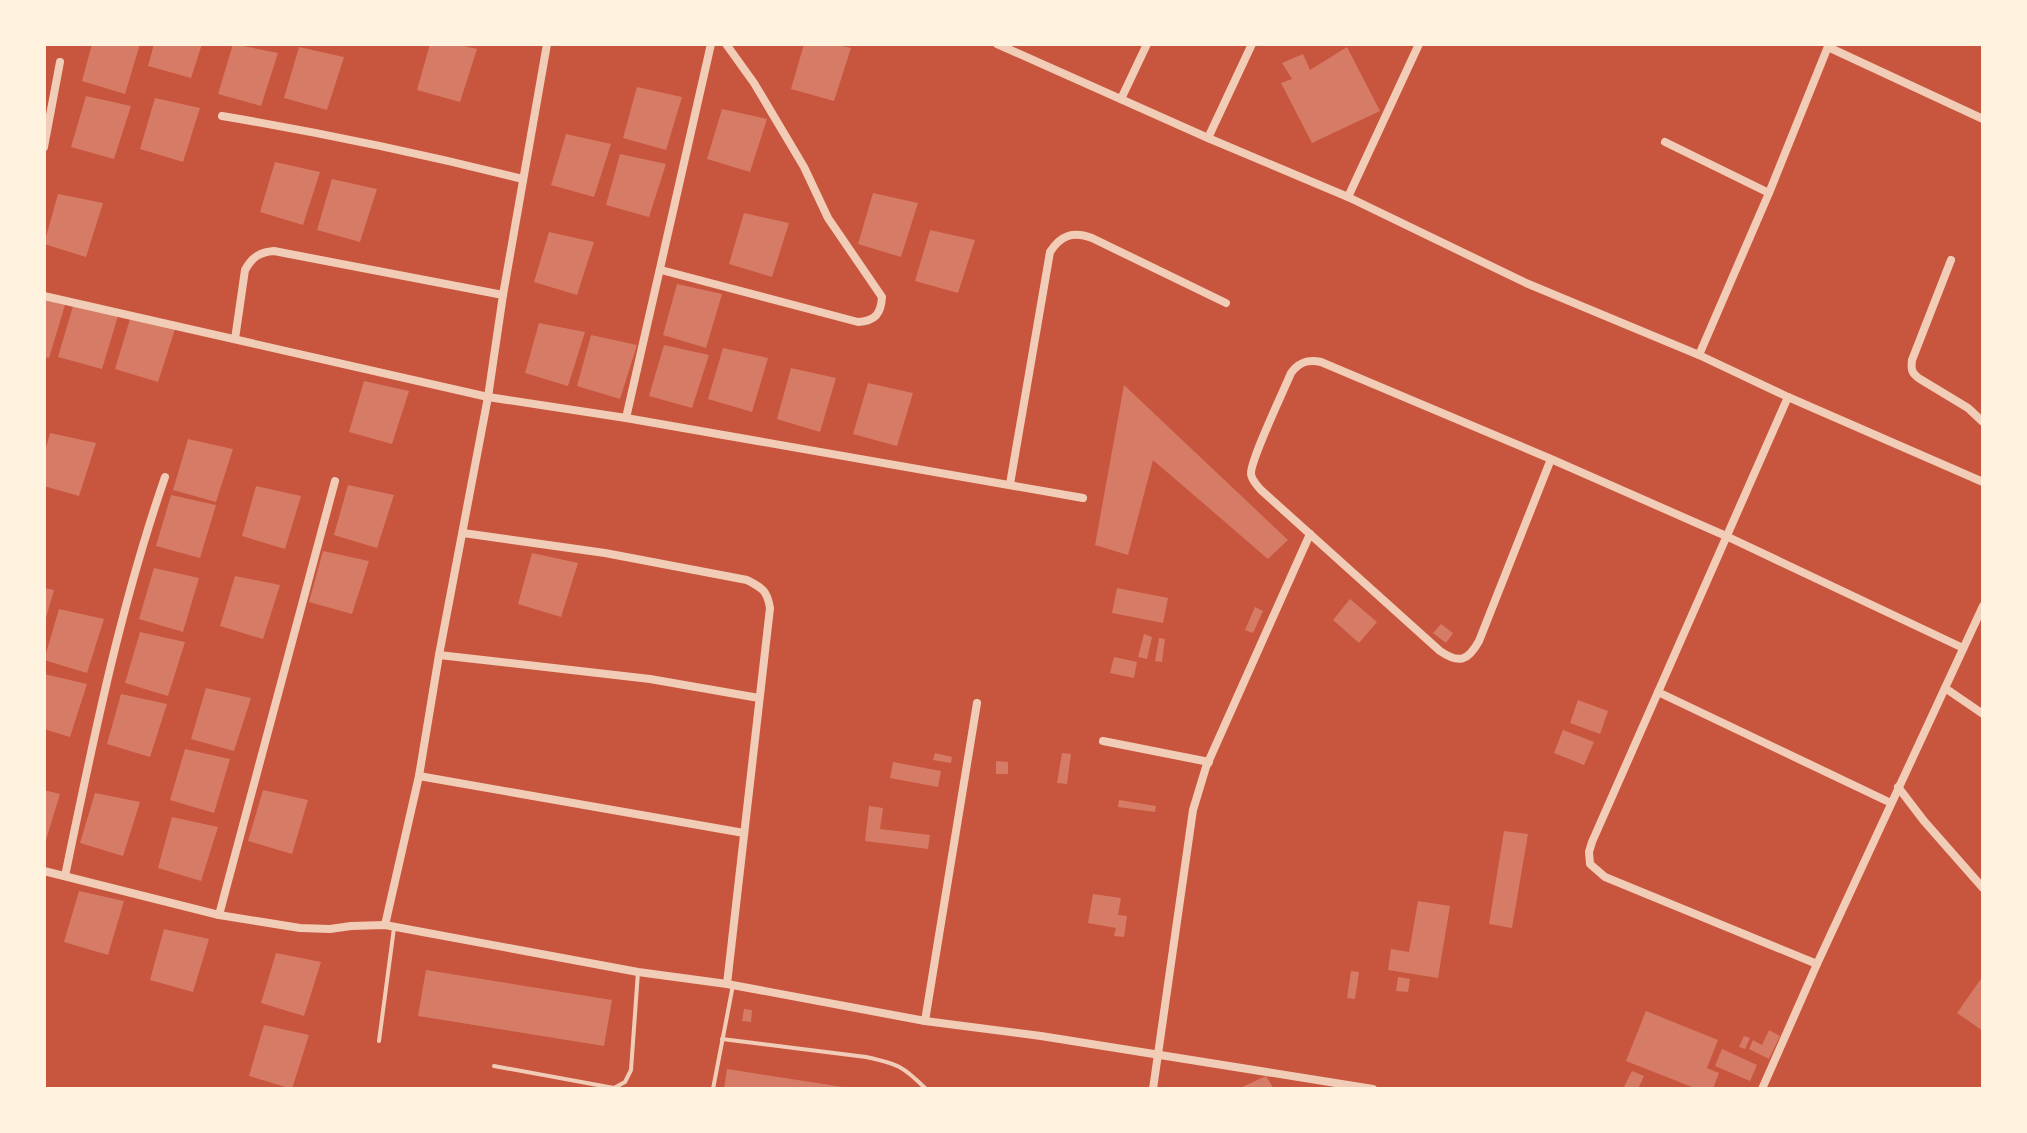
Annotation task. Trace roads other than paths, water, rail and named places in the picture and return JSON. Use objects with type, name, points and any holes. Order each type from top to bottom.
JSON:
[{"type":"street","points":[[389,926],[488,397],[547,44]]},
{"type":"street","points":[[626,418],[711,44]]},
{"type":"street","points":[[661,270],[858,322],[868,322],[882,308],[882,297],[828,218],[804,167],[754,83],[726,44]]},
{"type":"street","points":[[997,44],[1348,197],[1526,283],[1699,355],[1983,482]]},
{"type":"street","points":[[1121,99],[1147,44]]},
{"type":"street","points":[[1208,138],[1252,44]]},
{"type":"street","points":[[1348,197],[1419,44]]},
{"type":"street","points":[[1699,355],[1828,46],[1983,119]]},
{"type":"street","points":[[44,147],[60,62]]},
{"type":"street","points":[[222,116],[316,132],[523,179]]},
{"type":"street","points":[[1665,142],[1769,193]]},
{"type":"street","points":[[1010,484],[1050,252],[1063,237],[1073,233],[1092,238],[1226,303]]},
{"type":"street","points":[[235,339],[245,270],[255,256],[264,252],[274,251],[503,295]]},
{"type":"street","points":[[1951,260],[1911,369],[1914,375],[1968,408],[1983,422]]},
{"type":"street","points":[[44,296],[488,397],[1083,498]]},
{"type":"street","points":[[1551,459],[1479,641],[1465,658],[1457,660],[1440,651],[1253,482],[1251,476],[1291,373],[1304,362],[1321,362],[1551,459],[1726,536],[1963,648]]},
{"type":"street","points":[[1788,397],[1589,852],[1590,864],[1605,877],[1817,964]]},
{"type":"street","points":[[65,876],[111,658],[137,560],[165,477]]},
{"type":"street","points":[[219,915],[335,481]]},
{"type":"street","points":[[463,533],[605,553],[747,580],[768,596],[770,608],[730,985]]},
{"type":"street","points":[[1153,1089],[1193,810],[1209,762],[1310,534]]},
{"type":"street","points":[[1762,1089],[1983,606]]},
{"type":"street","points":[[439,655],[650,679],[759,698]]},
{"type":"street","points":[[1945,688],[1983,714]]},
{"type":"street","points":[[1658,692],[1891,803]]},
{"type":"street","points":[[925,1021],[977,703]]},
{"type":"street","points":[[1103,741],[1209,762]]},
{"type":"street","points":[[419,776],[744,833]]},
{"type":"street","points":[[1898,787],[1983,888]]},
{"type":"street","points":[[44,871],[219,915],[312,930],[389,926],[925,1021],[1041,1036],[1373,1089]]},
{"type":"lane","points":[[379,1041],[389,926]]},
{"type":"lane","points":[[494,1066],[614,1088],[625,1082],[631,1070],[638,972]]},
{"type":"lane","points":[[713,1089],[730,985]]},
{"type":"lane","points":[[722,1039],[889,1062],[907,1070],[926,1089]]}]
